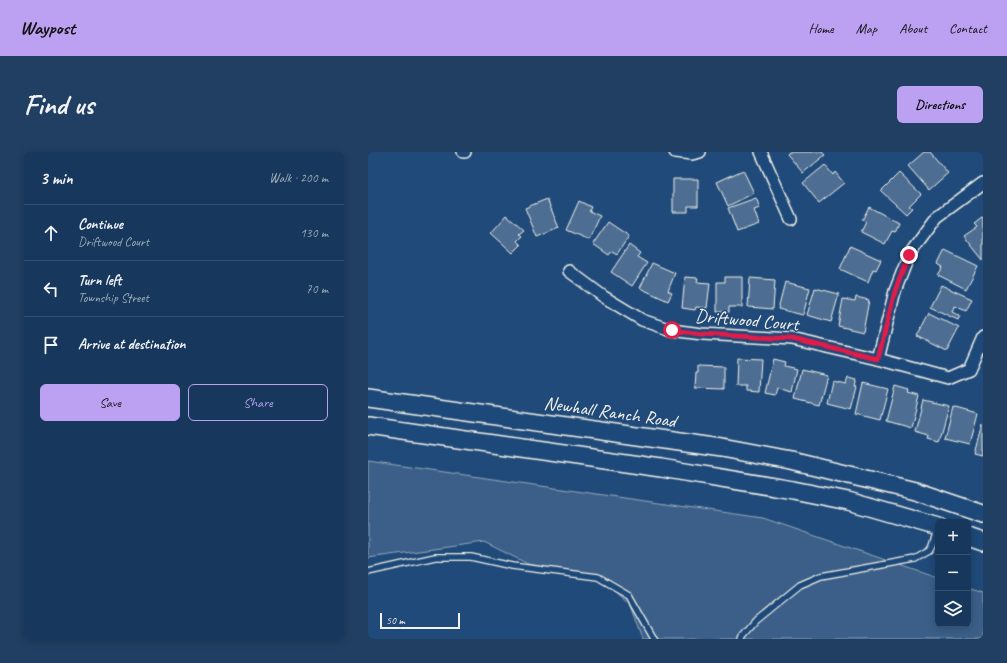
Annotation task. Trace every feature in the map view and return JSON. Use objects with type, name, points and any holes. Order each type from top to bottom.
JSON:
[{"type":"main road","name":"Newhall Ranch Road","points":[[368,398],[722,448],[784,459],[915,491],[983,514]]},
{"type":"main road","points":[[368,426],[661,468],[793,490],[848,501],[935,527]]},
{"type":"main road","points":[[971,539],[983,542]]},
{"type":"street","points":[[675,152],[692,154],[700,152]]},
{"type":"street","points":[[761,152],[791,219]]},
{"type":"street","points":[[878,359],[895,291],[909,255],[937,217],[983,183]]},
{"type":"street","name":"Driftwood Court","points":[[569,271],[604,298],[642,320],[672,330],[702,334],[792,339],[878,359],[948,378],[969,369],[983,337]]},
{"type":"lane","points":[[742,639],[756,621],[800,585],[820,576],[914,559],[929,551],[935,537]]},
{"type":"lane","points":[[368,572],[435,557],[471,557],[512,566],[598,577],[629,595],[654,639]]},
{"type":"shaded area","points":[[368,461],[763,518],[935,577],[935,627],[971,627],[971,589],[983,593],[983,639],[643,639],[631,606],[600,576],[528,564],[484,542],[368,558]]},
{"type":"building","points":[[789,152],[822,152],[825,155],[803,173],[787,154]]},
{"type":"building","points":[[924,152],[930,152],[948,173],[929,190],[908,166]]},
{"type":"building","points":[[825,165],[833,175],[835,172],[844,183],[819,203],[803,183]]},
{"type":"building","points":[[743,170],[754,193],[728,206],[717,182]]},
{"type":"building","points":[[899,173],[921,194],[909,206],[912,208],[906,214],[881,191]]},
{"type":"building","points":[[673,179],[698,179],[698,206],[688,206],[688,212],[673,212]]},
{"type":"building","points":[[756,198],[760,208],[754,210],[759,224],[737,232],[728,208]]},
{"type":"building","points":[[547,199],[559,228],[537,237],[525,208]]},
{"type":"building","points":[[579,201],[591,207],[589,211],[600,216],[589,240],[566,230]]},
{"type":"building","points":[[869,207],[899,223],[895,232],[892,231],[885,244],[861,232],[866,222],[862,220]]},
{"type":"building","points":[[507,215],[524,230],[519,234],[522,236],[517,241],[521,245],[513,253],[491,233]]},
{"type":"building","points":[[983,217],[983,260],[964,236],[977,227],[974,224]]},
{"type":"building","points":[[608,222],[629,236],[617,254],[612,251],[609,255],[593,244]]},
{"type":"building","points":[[629,245],[640,253],[637,257],[647,263],[632,286],[611,272]]},
{"type":"building","points":[[850,246],[881,260],[876,270],[873,269],[868,282],[840,269]]},
{"type":"building","points":[[945,250],[978,266],[966,289],[938,275],[943,267],[938,264]]},
{"type":"building","points":[[652,263],[675,273],[668,291],[672,293],[668,301],[640,288]]},
{"type":"building","points":[[685,277],[698,278],[697,282],[710,283],[707,308],[696,307],[695,310],[682,308]]},
{"type":"building","points":[[725,277],[742,277],[742,307],[729,307],[729,312],[717,312],[717,282],[725,282]]},
{"type":"building","points":[[750,278],[775,280],[773,309],[748,307]]},
{"type":"building","points":[[785,282],[810,288],[803,315],[778,309]]},
{"type":"building","points":[[941,285],[972,299],[966,311],[955,306],[952,312],[960,316],[958,320],[930,307]]},
{"type":"building","points":[[815,288],[839,294],[831,322],[807,315]]},
{"type":"building","points":[[856,297],[869,300],[863,332],[838,326],[843,299],[855,301]]},
{"type":"building","points":[[929,313],[959,328],[947,351],[917,336]]},
{"type":"building","points":[[737,358],[761,359],[759,392],[746,391],[746,386],[736,386]]},
{"type":"building","points":[[773,359],[785,362],[784,366],[797,369],[792,392],[777,388],[775,395],[765,393]]},
{"type":"building","points":[[698,366],[724,367],[724,389],[695,388]]},
{"type":"building","points":[[802,369],[827,375],[819,405],[795,399]]},
{"type":"building","points":[[848,378],[857,380],[855,386],[857,387],[851,409],[827,403],[832,381],[846,384]]},
{"type":"building","points":[[863,383],[888,389],[880,420],[856,414]]},
{"type":"building","points":[[895,386],[909,390],[908,393],[919,396],[911,428],[886,421]]},
{"type":"building","points":[[923,400],[949,406],[939,442],[928,439],[929,436],[915,432]]},
{"type":"building","points":[[953,407],[978,414],[970,444],[945,438]]},
{"type":"building","points":[[983,424],[983,456],[975,454]]},
{"type":"route","points":[[672,330],[702,334],[792,339],[878,359],[895,291],[909,255]]}]
